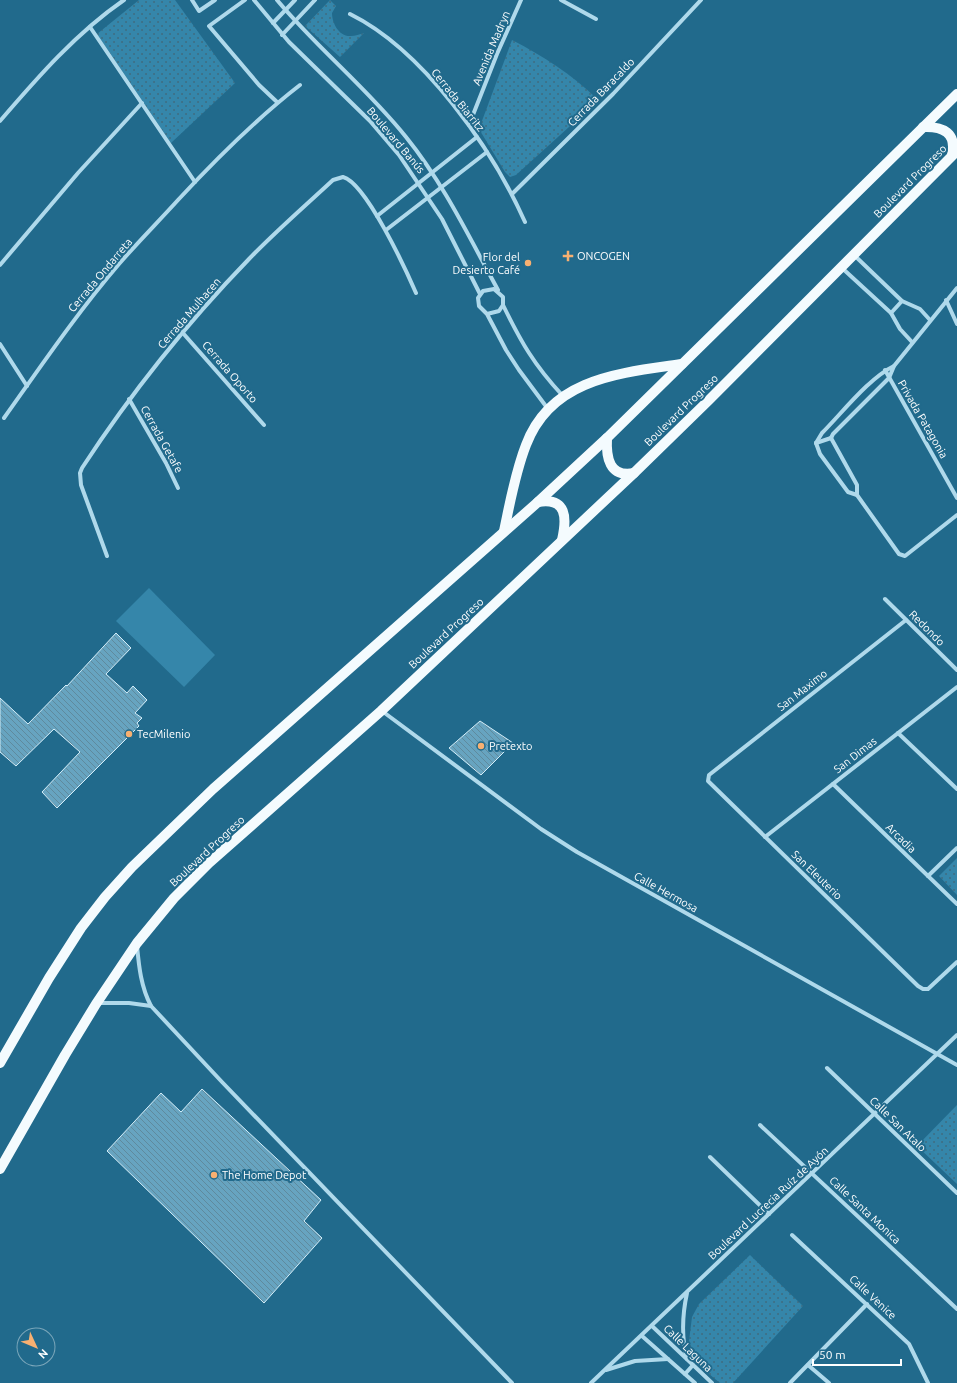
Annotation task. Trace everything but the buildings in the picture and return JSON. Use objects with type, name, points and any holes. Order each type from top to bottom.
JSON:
[{"type":"main road","points":[[0,1063],[81,928],[105,897],[132,867],[214,789],[538,502],[608,438],[957,94]]},
{"type":"main road","points":[[923,127],[940,128],[947,132],[953,143],[954,153]]},
{"type":"main road","name":"Boulevard Progreso","points":[[0,1169],[96,1004],[137,943],[174,898],[209,863],[381,711],[634,473],[854,255],[954,153]]},
{"type":"main road","points":[[504,531],[518,468],[526,445],[533,429],[548,409],[563,396],[585,384],[607,376],[682,364]]},
{"type":"main road","points":[[608,438],[608,458],[611,466],[618,472],[626,474],[634,473]]},
{"type":"main road","points":[[538,502],[548,500],[558,504],[563,511],[565,520],[562,540]]},
{"type":"street","points":[[0,121],[56,59],[106,12],[124,0]]},
{"type":"street","points":[[192,0],[199,11],[215,0]]},
{"type":"street","points":[[245,0],[209,26],[259,86],[277,102]]},
{"type":"street","name":"Boulevard Banús","points":[[254,0],[282,35],[370,120],[399,155],[429,196],[480,294]]},
{"type":"street","name":"Boulevard Banús","points":[[277,0],[394,123],[433,172],[498,290]]},
{"type":"street","points":[[273,23],[295,0]]},
{"type":"street","points":[[282,35],[315,0]]},
{"type":"street","name":"Avenida Madryn","points":[[469,126],[497,54],[521,0]]},
{"type":"street","points":[[562,0],[596,19]]},
{"type":"street","name":"Cerrada Baracaldo","points":[[512,194],[613,94],[701,0]]},
{"type":"street","name":"Cerrada Biarritz","points":[[350,14],[379,30],[396,43],[437,86],[469,126],[487,152],[512,194],[525,222]]},
{"type":"street","points":[[90,27],[195,182]]},
{"type":"street","name":"Cerrada Ondarreta","points":[[4,418],[72,323],[119,264],[195,182],[277,102],[300,85]]},
{"type":"street","points":[[0,265],[78,173],[142,103]]},
{"type":"street","points":[[416,293],[386,230],[377,216],[477,137]]},
{"type":"street","points":[[386,230],[487,152]]},
{"type":"street","name":"Cerrada Mulhacen","points":[[107,556],[81,486],[80,473],[129,399],[182,332],[250,258],[333,180],[343,177],[353,183],[377,216]]},
{"type":"street","points":[[854,255],[902,301],[920,309],[930,320]]},
{"type":"street","points":[[842,267],[891,313],[900,329],[912,342]]},
{"type":"street","points":[[548,409],[506,350],[487,314],[478,306],[480,294],[490,288],[498,290],[503,297],[503,305],[523,345],[541,372],[563,396]]},
{"type":"street","points":[[832,438],[833,434],[889,378],[894,366],[912,342],[957,288]]},
{"type":"street","points":[[946,300],[957,324]]},
{"type":"street","points":[[891,313],[902,301]]},
{"type":"street","points":[[487,314],[498,311],[503,305]]},
{"type":"street","name":"Cerrada Oporto","points":[[182,332],[264,425]]},
{"type":"street","points":[[0,344],[27,386]]},
{"type":"street","points":[[816,442],[822,433],[885,370],[894,366]]},
{"type":"street","name":"Privada Patagonia","points":[[885,370],[957,498]]},
{"type":"street","name":"Cerrada Getafe","points":[[129,399],[166,463],[178,488]]},
{"type":"street","points":[[816,442],[832,438]]},
{"type":"street","points":[[832,438],[857,485],[857,494],[899,554],[902,556],[905,556],[957,515]]},
{"type":"street","points":[[816,442],[820,454],[848,492],[857,494]]},
{"type":"street","name":"Redondo","points":[[885,599],[957,670]]},
{"type":"street","name":"San Maximo","points":[[709,775],[906,620]]},
{"type":"street","name":"San Dimas","points":[[765,837],[957,687]]},
{"type":"street","name":"Calle Hermosa","points":[[381,711],[541,829],[577,852],[957,1065]]},
{"type":"street","points":[[898,733],[957,789]]},
{"type":"street","name":"San Eleuterio","points":[[709,775],[708,781],[918,986],[923,989],[928,989],[957,962]]},
{"type":"street","name":"Arcadia","points":[[833,784],[957,904]]},
{"type":"street","points":[[928,876],[957,848]]},
{"type":"street","points":[[137,943],[139,967],[145,993],[151,1006],[222,1082],[512,1383]]},
{"type":"street","points":[[96,1004],[129,1003],[151,1006]]},
{"type":"street","name":"Boulevard Lucrecia Ruíz de Ayón","points":[[591,1383],[957,1035]]},
{"type":"street","name":"Calle San Atalo","points":[[827,1068],[957,1193]]},
{"type":"street","name":"Calle Santa Monica","points":[[760,1125],[957,1308]]},
{"type":"street","points":[[710,1157],[769,1214]]},
{"type":"street","name":"Calle Venice","points":[[792,1235],[912,1347],[928,1383]]},
{"type":"street","points":[[687,1292],[682,1317],[683,1341],[687,1359]]},
{"type":"street","points":[[790,1383],[867,1304]]},
{"type":"street","name":"Calle Laguna","points":[[652,1326],[712,1383]]},
{"type":"street","name":"Calle Laguna","points":[[642,1336],[695,1383]]},
{"type":"street","points":[[604,1371],[635,1361],[668,1359]]},
{"type":"street","points":[[685,1374],[693,1365]]},
{"type":"street","points":[[808,1365],[829,1383]]},
{"type":"shaded area","points":[[139,0],[175,0],[235,83],[171,143],[97,34]]},
{"type":"shaded area","points":[[330,0],[336,6],[332,13],[332,17],[337,29],[340,32],[347,36],[364,33],[340,57],[305,26]]},
{"type":"shaded area","points":[[512,40],[535,52],[556,66],[577,81],[596,98],[569,127],[516,175],[510,177],[505,172],[479,129]]},
{"type":"shaded area","points":[[149,588],[215,655],[184,687],[116,621]]},
{"type":"shaded area","points":[[957,858],[957,895],[939,876]]},
{"type":"shaded area","points":[[957,1105],[957,1184],[917,1146]]},
{"type":"shaded area","points":[[750,1255],[803,1306],[733,1383],[720,1383],[703,1369],[693,1355],[689,1341],[692,1317],[699,1304]]},
{"type":"place","name":"ONCOGEN","points":[[568,256]]},
{"type":"place","name":"Flor del Desierto Café","points":[[528,263]]},
{"type":"place","name":"TecMilenio","points":[[129,734]]},
{"type":"place","name":"Pretexto","points":[[481,746]]},
{"type":"place","name":"The Home Depot","points":[[214,1175]]}]
